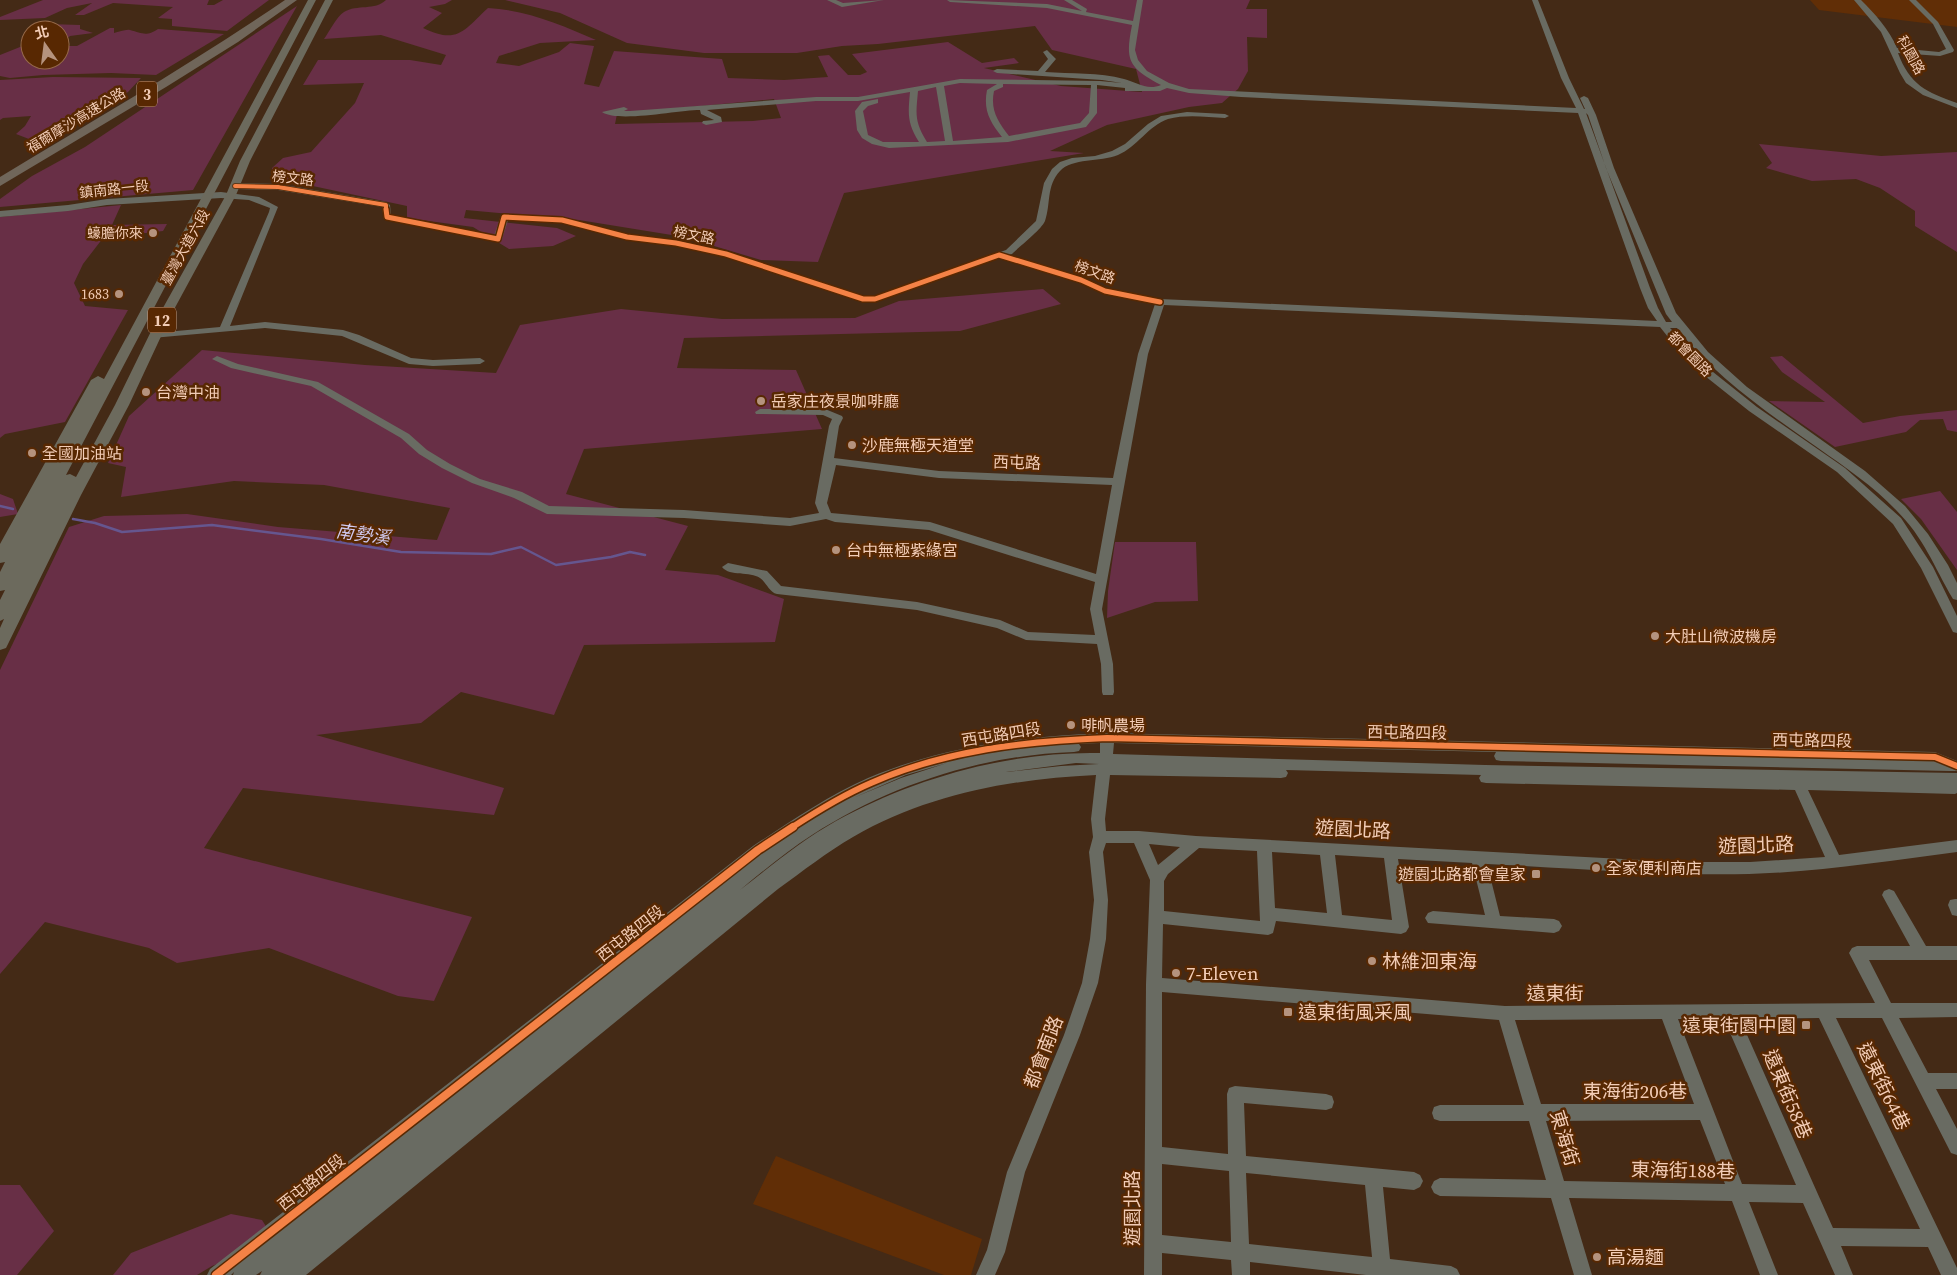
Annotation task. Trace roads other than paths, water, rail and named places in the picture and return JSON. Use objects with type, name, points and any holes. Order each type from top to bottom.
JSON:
[{"type":"highway","name":"福爾摩沙高速公路","points":[[0,174],[153,82],[280,0]]},
{"type":"highway","name":"福爾摩沙高速公路","points":[[0,182],[162,85],[234,40],[292,0]]},
{"type":"main road","name":"臺灣大道六段","points":[[0,644],[74,495],[122,405],[187,272],[219,194],[254,91],[278,53],[304,0]]},
{"type":"main road","name":"臺灣大道六段","points":[[0,586],[219,194],[230,152],[312,0]]},
{"type":"main road","name":"臺灣大道六段","points":[[0,615],[264,107],[305,36],[321,0]]},
{"type":"main road","name":"臺灣大道六段","points":[[0,558],[148,283],[245,161],[329,0]]},
{"type":"street","points":[[830,0],[842,5],[881,0]]},
{"type":"street","points":[[950,0],[1000,1],[1047,6],[1136,24]]},
{"type":"street","points":[[1068,0],[1084,9],[1090,16]]},
{"type":"street","points":[[1140,0],[1131,50],[1134,60],[1144,73],[1166,85],[1189,91],[1585,111]]},
{"type":"street","name":"都會園路","points":[[1535,0],[1546,23],[1565,78],[1585,111],[1644,288],[1664,325],[1682,350],[1718,382],[1841,470],[1897,521],[1927,567],[1957,629]]},
{"type":"street","name":"都會園路","points":[[1542,0],[1585,111],[1671,314],[1702,352],[1729,378],[1863,474],[1909,516],[1943,564],[1957,596]]},
{"type":"street","name":"科園路","points":[[1856,0],[1876,21],[1891,44],[1892,50],[1908,80],[1935,98],[1957,105]]},
{"type":"street","name":"科園路","points":[[1864,0],[1880,15],[1904,51],[1905,59],[1921,86],[1957,105]]},
{"type":"street","points":[[1892,50],[1940,54],[1950,50],[1936,23],[1912,0]]},
{"type":"street","points":[[1041,72],[1052,60],[1047,52]]},
{"type":"street","points":[[624,109],[606,112],[633,113],[689,107],[703,108],[816,99],[858,98],[960,80],[1100,83],[1137,86],[1121,80],[1064,76],[1041,72],[997,71]]},
{"type":"street","points":[[1094,86],[1094,113],[1090,121],[1074,128],[1008,140],[897,145],[877,142],[867,138],[860,126],[859,111],[864,104],[940,86],[966,84],[1094,86],[1137,90],[1160,89],[1166,85]]},
{"type":"street","points":[[940,86],[949,143]]},
{"type":"street","points":[[1000,86],[991,90],[988,99],[989,112],[1008,140]]},
{"type":"street","points":[[914,92],[912,110],[914,128],[924,144]]},
{"type":"street","points":[[703,108],[704,112],[718,119],[718,122],[706,123]]},
{"type":"street","points":[[999,255],[1009,252],[1040,222],[1043,198],[1048,181],[1054,172],[1068,160],[1104,157],[1121,151],[1130,146],[1153,124],[1163,118],[1181,114],[1225,116]]},
{"type":"street","name":"榜文路","points":[[219,194],[278,187],[386,205],[387,218],[498,239],[504,217],[562,220],[628,237],[676,243],[726,254],[863,299],[875,298],[999,255],[1081,280],[1105,292],[1160,302],[1679,325]]},
{"type":"street","name":"鎮南路一段","points":[[0,214],[68,208],[107,202],[219,194]]},
{"type":"street","points":[[219,194],[268,202],[274,207],[224,330]]},
{"type":"street","points":[[1108,692],[1106,664],[1096,609],[1143,354],[1160,302]]},
{"type":"street","points":[[155,336],[265,325],[343,333],[409,361],[433,363],[480,361]]},
{"type":"street","points":[[217,359],[235,366],[314,384],[405,436],[423,452],[446,466],[476,481],[518,495],[547,510],[684,514],[790,522],[826,516],[930,526],[1102,580]]},
{"type":"street","points":[[760,412],[825,412],[838,418],[834,426],[821,503],[826,516]]},
{"type":"street","name":"西屯路","points":[[826,477],[832,461],[867,468],[956,476],[1118,482]]},
{"type":"street","points":[[728,567],[762,574],[777,590],[917,606],[1000,624],[1026,636],[1101,640]]},
{"type":"street","name":"西屯路四段","points":[[216,1275],[734,868],[814,813],[872,783],[919,765],[992,747],[1056,740],[1106,753],[1485,770],[1793,774],[1957,769]]},
{"type":"street","name":"西屯路四段","points":[[242,1275],[590,997],[783,847],[813,826],[849,805],[901,782],[950,766],[1014,753],[1070,747],[1106,753],[1535,780],[1945,788],[1955,788],[1957,786]]},
{"type":"street","name":"西屯路四段","points":[[292,1275],[773,885],[820,850],[876,818],[930,795],[1008,776],[1047,771],[1106,753]]},
{"type":"street","name":"西屯路四段","points":[[269,1275],[674,948],[801,851],[841,825],[912,793],[950,780],[1018,764],[1106,753],[1935,757],[1957,769]]},
{"type":"street","name":"都會南路","points":[[985,1275],[996,1252],[1016,1172],[1072,1035],[1090,983],[1100,919],[1101,900],[1096,852],[1100,837],[1098,819],[1106,753]]},
{"type":"street","points":[[1801,791],[1835,862]]},
{"type":"street","name":"遊園北路","points":[[1100,837],[1139,837],[1196,842],[1679,868],[1750,868],[1835,862],[1957,846]]},
{"type":"street","points":[[1139,837],[1157,880]]},
{"type":"street","points":[[1157,880],[1163,870],[1196,842]]},
{"type":"street","points":[[1156,917],[1268,928],[1264,845]]},
{"type":"street","points":[[1327,849],[1335,921]]},
{"type":"street","points":[[1268,914],[1400,927],[1390,852]]},
{"type":"street","points":[[1478,857],[1494,922]]},
{"type":"street","name":"遊園北路","points":[[1154,1275],[1154,984],[1157,880]]},
{"type":"street","points":[[1889,895],[1922,954]]},
{"type":"street","points":[[1433,918],[1554,926]]},
{"type":"street","points":[[1957,953],[1858,953],[1957,1147]]},
{"type":"street","name":"遠東街","points":[[1154,984],[1505,1013],[1957,1010]]},
{"type":"street","name":"遠東街64巷","points":[[1824,1011],[1952,1275]]},
{"type":"street","points":[[1667,1012],[1770,1275]]},
{"type":"street","name":"遠東街58巷","points":[[1729,1012],[1844,1275]]},
{"type":"street","name":"東海街","points":[[1505,1013],[1584,1275]]},
{"type":"street","points":[[1924,1081],[1957,1081]]},
{"type":"street","points":[[1241,1275],[1235,1094],[1326,1102]]},
{"type":"street","name":"東海街206巷","points":[[1440,1113],[1706,1112]]},
{"type":"street","points":[[1153,1155],[1414,1182]]},
{"type":"street","points":[[1373,1177],[1382,1271]]},
{"type":"street","name":"東海街188巷","points":[[1440,1187],[1808,1194]]},
{"type":"street","points":[[1827,1237],[1933,1238]]},
{"type":"street","points":[[1154,1244],[1382,1271],[1451,1275]]},
{"type":"waterway","name":"南勢溪","points":[[0,506],[13,509]]},
{"type":"waterway","name":"南勢溪","points":[[73,519],[95,523],[122,532],[212,525],[321,539],[401,552],[491,554],[521,547],[556,565],[611,557],[630,552],[645,555]]},
{"type":"place","name":"蠔膽你來","points":[[153,233]]},
{"type":"place","name":"1683","points":[[119,294]]},
{"type":"place","name":"台灣中油","points":[[146,392]]},
{"type":"place","name":"岳家庄夜景咖啡廳","points":[[761,401]]},
{"type":"place","name":"沙鹿無極天道堂","points":[[852,445]]},
{"type":"place","name":"全國加油站","points":[[32,453]]},
{"type":"place","name":"台中無極紫緣宮","points":[[836,550]]},
{"type":"place","name":"大肚山微波機房","points":[[1655,636]]},
{"type":"place","name":"啡帆農場","points":[[1071,725]]},
{"type":"place","name":"全家便利商店","points":[[1596,868]]},
{"type":"place","name":"遊園北路都會皇家","points":[[1536,874]]},
{"type":"place","name":"林維洄東海","points":[[1372,961]]},
{"type":"place","name":"7-Eleven","points":[[1176,973]]},
{"type":"place","name":"遠東街風采風","points":[[1288,1012]]},
{"type":"place","name":"遠東街園中園","points":[[1806,1025]]},
{"type":"place","name":"高湯麵","points":[[1597,1257]]}]
